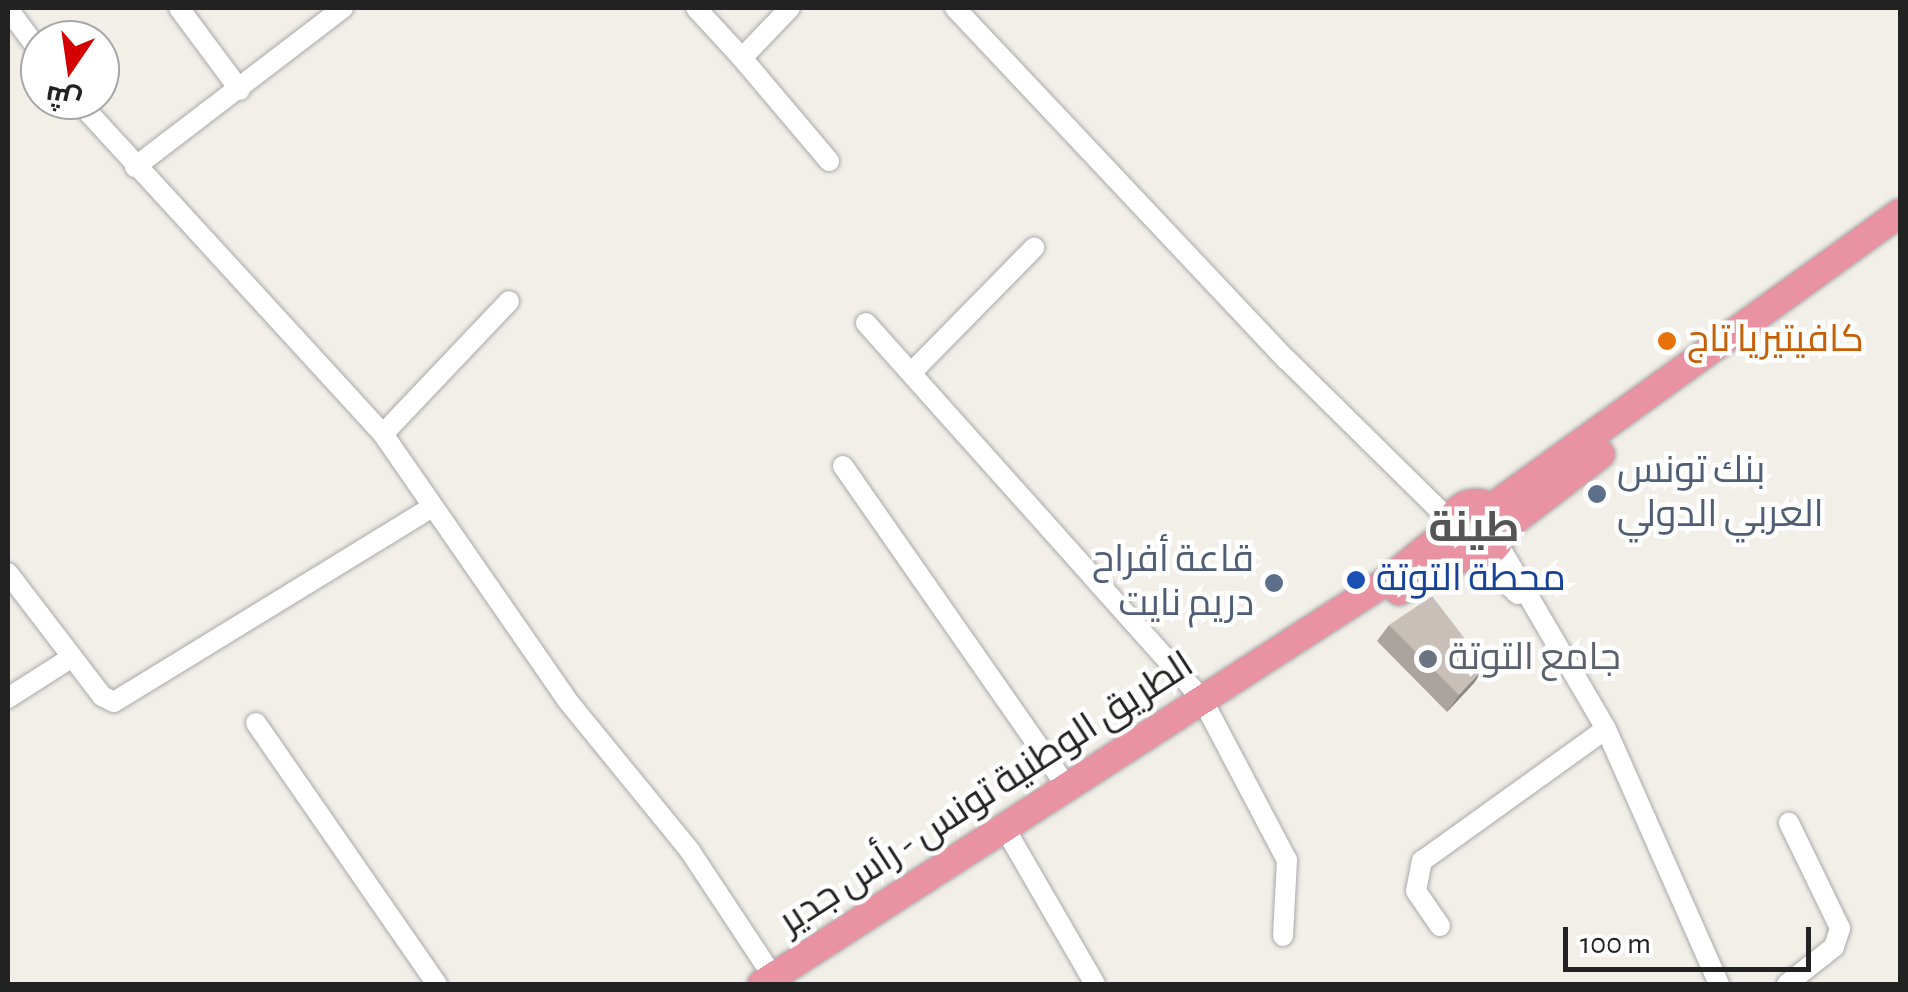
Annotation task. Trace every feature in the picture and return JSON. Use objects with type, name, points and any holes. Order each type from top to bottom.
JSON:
[{"type":"highway","name":"الطريق الوطنية تونس - رأس جدير","points":[[1008,833],[1066,786],[1487,538],[1900,219]]},
{"type":"highway","name":"الطريق الوطنية تونس - رأس جدير","points":[[775,983],[1206,706],[1388,580],[1450,526],[1467,504],[1487,538]]},
{"type":"highway","points":[[1450,526],[1487,538]]},
{"type":"street","points":[[178,8],[240,90]]},
{"type":"street","points":[[135,167],[344,8]]},
{"type":"street","points":[[696,8],[829,160]]},
{"type":"street","points":[[742,58],[790,8]]},
{"type":"street","points":[[955,8],[1311,385],[1450,526]]},
{"type":"street","points":[[94,120],[383,434],[567,700],[690,851],[775,983]]},
{"type":"street","points":[[913,371],[1034,248]]},
{"type":"street","points":[[383,434],[509,301]]},
{"type":"street","points":[[866,323],[913,371],[1206,706],[1287,860],[1284,936]]},
{"type":"street","points":[[844,466],[1066,786]]},
{"type":"street","points":[[8,573],[15,595],[102,696],[124,700],[432,507]]},
{"type":"street","points":[[1487,538],[1606,729],[1719,984]]},
{"type":"street","points":[[8,698],[72,657]]},
{"type":"street","points":[[256,723],[436,984]]},
{"type":"street","points":[[1440,926],[1416,891],[1422,861],[1606,729]]},
{"type":"street","points":[[1787,984],[1834,947],[1840,928],[1789,822]]},
{"type":"street","points":[[1008,833],[1095,984]]},
{"type":"building","points":[[1432,596],[1486,666],[1459,695],[1389,625]]},
{"type":"place","name":"كافيتيريا تاج","points":[[1667,341]]},
{"type":"place","name":"بنك تونس العربي الدولي","points":[[1597,494]]},
{"type":"place","name":"محطة التوتة","points":[[1356,580]]},
{"type":"place","name":"قاعة أفراح دريم نايت","points":[[1274,583]]},
{"type":"place","name":"جامع التوتة","points":[[1428,659]]},
{"type":"district","name":"طينة","points":[[1474,528]]}]
